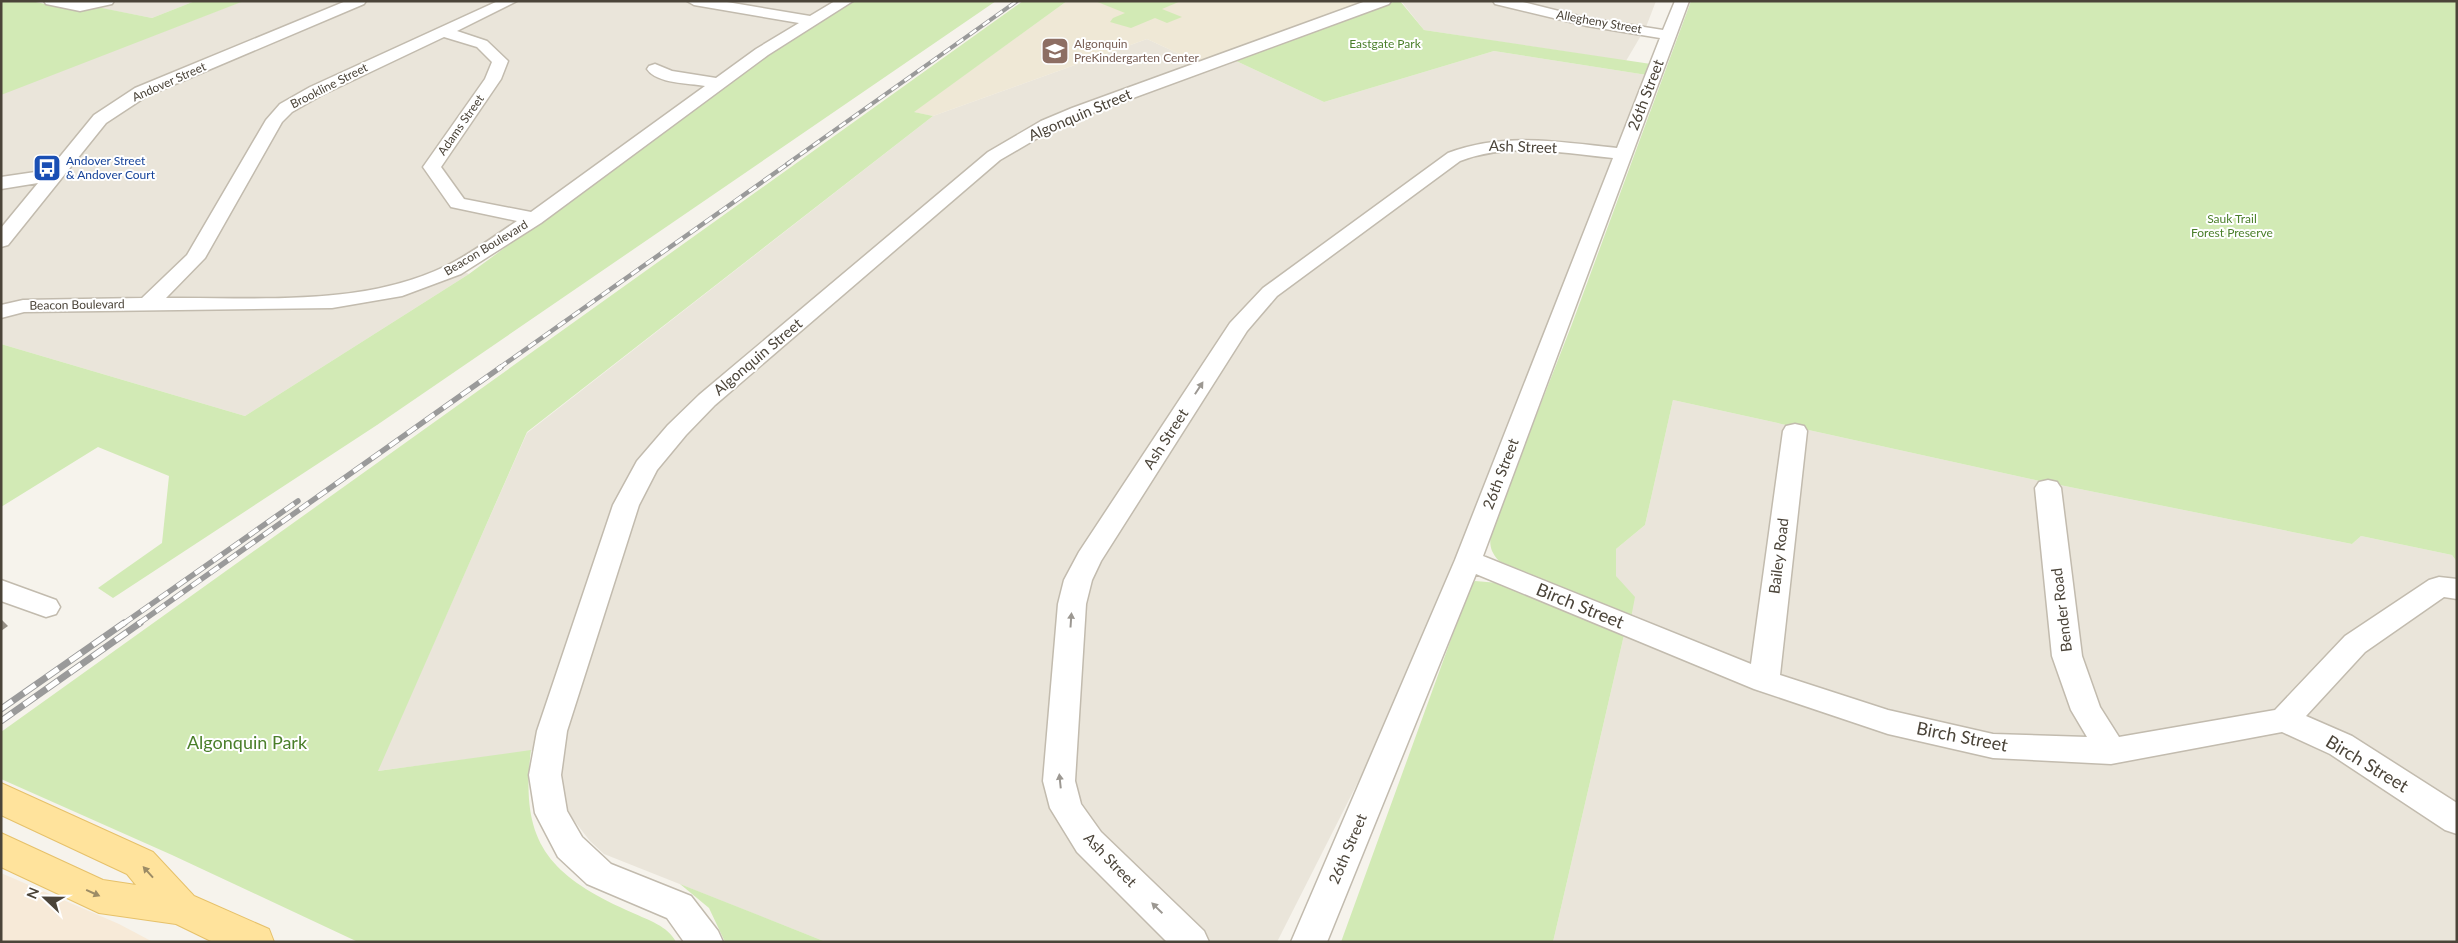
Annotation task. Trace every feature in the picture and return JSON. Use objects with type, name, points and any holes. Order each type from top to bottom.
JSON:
[{"type":"main road","points":[[1,798],[140,863],[180,908]]},
{"type":"main road","points":[[1,849],[99,896],[180,908],[255,942]]},
{"type":"street","points":[[51,1],[80,7],[107,1]]},
{"type":"street","name":"Andover Street","points":[[1,241],[100,119],[141,92],[359,1]]},
{"type":"street","name":"Brookline Street","points":[[148,304],[195,258],[275,120],[286,108],[316,91],[510,1]]},
{"type":"street","points":[[694,1],[812,21]]},
{"type":"street","name":"Beacon Boulevard","points":[[1,312],[23,306],[332,302],[395,292],[454,270],[534,219],[762,52],[846,1]]},
{"type":"street","name":"Algonquin Street","points":[[705,942],[679,907],[599,874],[570,847],[552,813],[545,775],[552,731],[626,505],[646,467],[677,430],[707,400],[994,156],[1020,140],[1078,112],[1384,1]]},
{"type":"street","name":"Allegheny Street","points":[[1500,1],[1529,4],[1587,22],[1669,35]]},
{"type":"street","name":"26th Street","points":[[1309,942],[1468,560],[1682,1]]},
{"type":"street","name":"Adams Street","points":[[442,32],[482,44],[500,61],[493,79],[432,167],[458,203],[534,219]]},
{"type":"street","points":[[654,68],[668,75],[719,83]]},
{"type":"street","name":"Ash Street","points":[[1191,942],[1089,842],[1066,808],[1059,781],[1072,604],[1078,580],[1089,559],[1238,328],[1270,292],[1454,157],[1468,149],[1505,144],[1623,154]]},
{"type":"street","points":[[1,183],[55,175]]},
{"type":"street","points":[[1,303],[23,306]]},
{"type":"street","name":"Bailey Road","points":[[1764,681],[1795,431]]},
{"type":"street","name":"Bender Road","points":[[2048,488],[2067,656],[2086,710],[2111,752]]},
{"type":"street","name":"Birch Street","points":[[1468,560],[1764,681],[1888,722],[1992,746],[2111,752],[2284,720],[2342,745],[2457,820]]},
{"type":"street","points":[[2284,720],[2355,644],[2439,587],[2457,589]]},
{"type":"street","points":[[1,590],[46,607]]},
{"type":"shaded area","points":[[64,1],[195,1],[152,18]]},
{"type":"shaded area","points":[[243,1],[838,1],[477,250],[449,266],[469,274],[245,416],[1,344],[1,94]]},
{"type":"shaded area","name":"Algonquin PreKindergarten Center","points":[[1067,1],[1371,1],[1201,64],[1147,39],[933,116],[913,112]]},
{"type":"shaded area","points":[[1401,1],[1656,1],[1646,27],[1626,61],[1424,30]]},
{"type":"shaded area","points":[[1147,39],[1210,68],[1234,60],[1324,102],[1494,51],[1647,75],[1399,701],[1277,942],[826,942],[604,854],[590,841],[572,818],[561,795],[559,777],[562,747],[377,771],[527,433],[933,116]]},
{"type":"shaded area","points":[[1673,400],[2040,481],[2352,544],[2361,536],[2452,555],[2457,562],[2457,942],[1553,942],[1624,635],[1616,576],[1616,549],[1645,525]]},
{"type":"shaded area","points":[[1,873],[119,924],[153,942],[1,942]]},
{"type":"green space","points":[[1,1],[31,1],[69,9],[97,7],[152,18],[195,1],[244,1],[1,95]]},
{"type":"green space","points":[[855,1],[996,1],[377,425],[113,598],[98,588],[162,543],[169,476],[98,447],[1,507],[1,344],[245,416],[469,274],[771,52]]},
{"type":"green space","name":"Algonquin Park","points":[[1023,1],[1067,1],[914,112],[933,116],[527,432],[378,771],[531,750],[530,810],[536,833],[546,853],[561,870],[580,885],[604,899],[657,924],[668,932],[676,942],[358,942],[172,855],[1,779],[1,732]]},
{"type":"green space","points":[[1095,1],[1181,1],[1162,9],[1182,17],[1167,23],[1155,18],[1131,28],[1110,22],[1113,18],[1125,13]]},
{"type":"green space","name":"Eastgate Park","points":[[1400,1],[1424,30],[1651,64],[1647,75],[1494,51],[1324,102],[1234,60],[1388,3]]},
{"type":"green space","name":"Sauk Trail Forest Preserve","points":[[1691,1],[2457,1],[2457,562],[2452,555],[2361,536],[2352,544],[2040,481],[1673,400],[1645,525],[1616,549],[1616,576],[1635,597],[1631,618],[1499,561],[1493,553],[1491,546],[1492,529],[1572,324]]},
{"type":"green space","points":[[1475,581],[1499,583],[1624,635],[1553,942],[1341,942],[1470,587]]},
{"type":"green space","points":[[680,884],[826,942],[725,942],[709,908]]},
{"type":"railway","points":[[787,164],[1017,1]]},
{"type":"railway","points":[[499,368],[789,163]]},
{"type":"railway","points":[[138,624],[501,367]]},
{"type":"railway","points":[[123,624],[298,501]]},
{"type":"railway","points":[[1,709],[124,623]]},
{"type":"railway","points":[[1,721],[140,623]]},
{"type":"place","name":"Algonquin PreKindergarten Center","points":[[1055,51]]},
{"type":"place","name":"Andover Street & Andover Court","points":[[47,168]]}]
